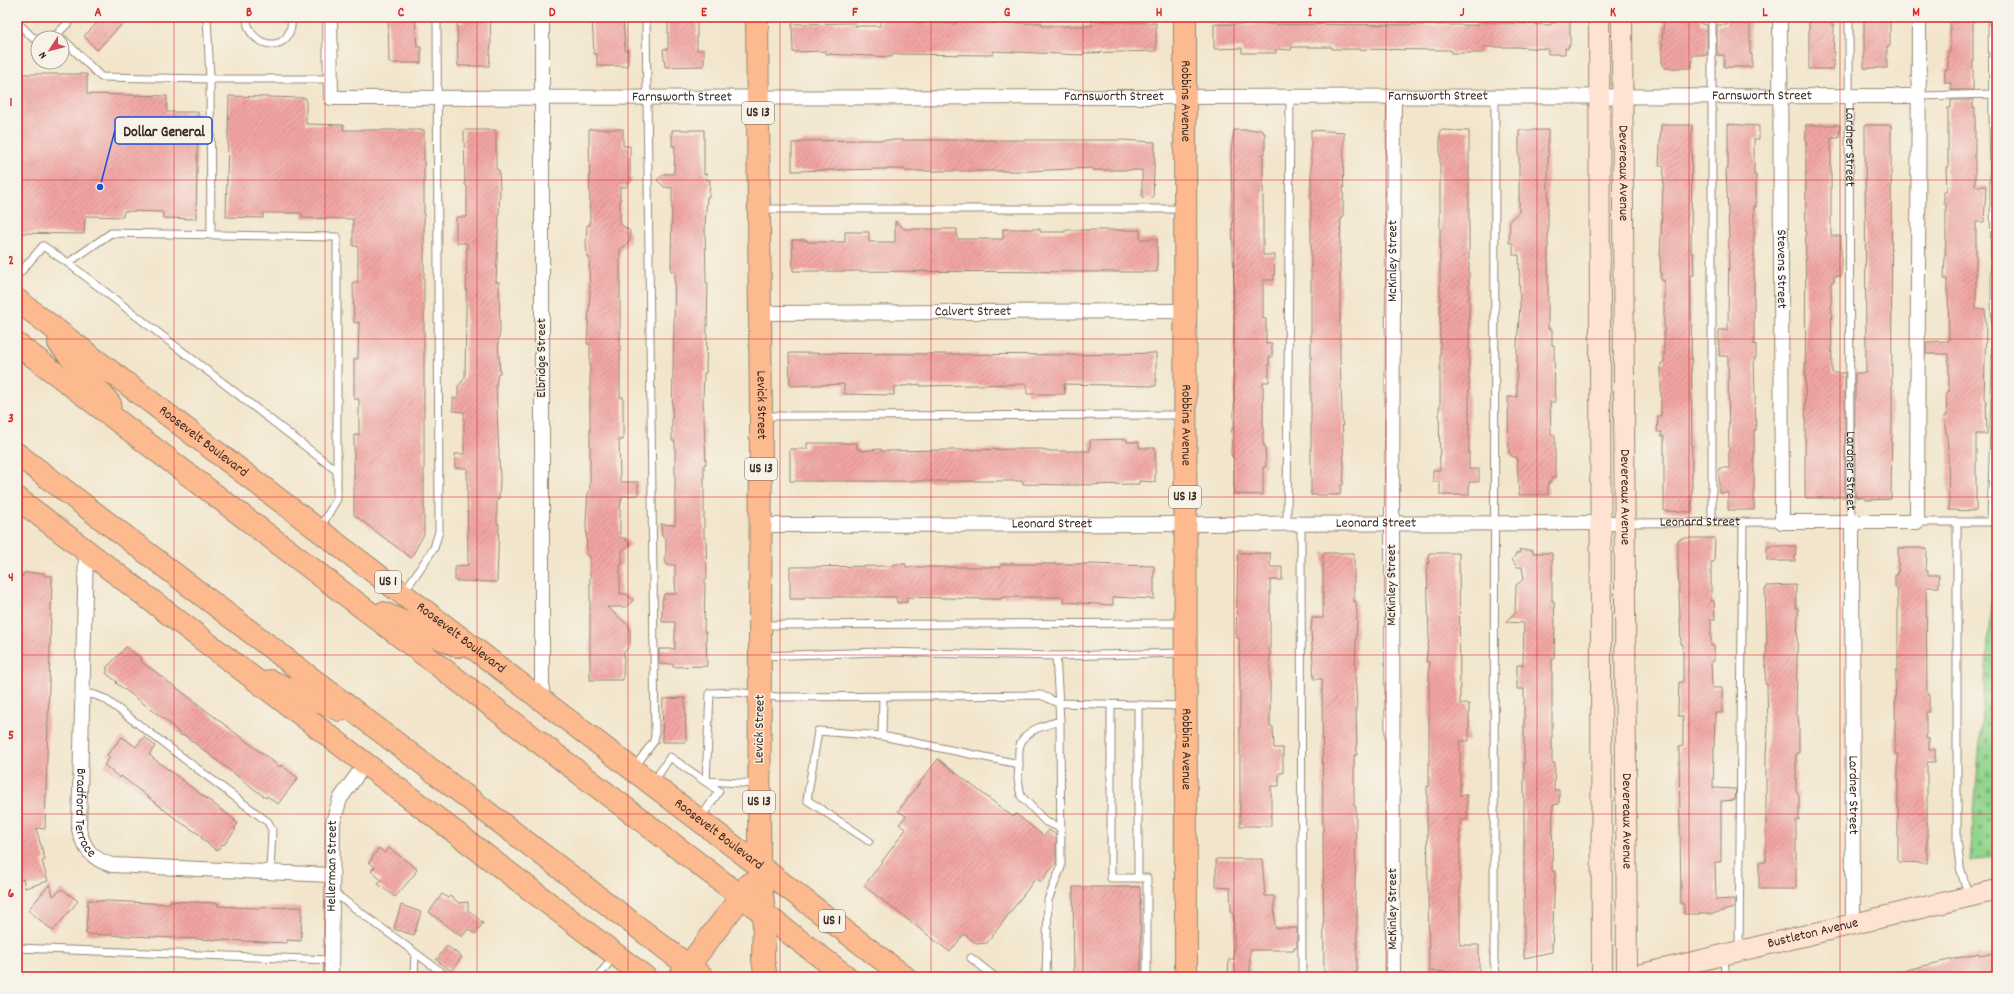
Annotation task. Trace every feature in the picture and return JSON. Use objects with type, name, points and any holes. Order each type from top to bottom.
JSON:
[{"type":"highway","name":"Levick Street","points":[[757,17],[758,209],[761,313],[761,694],[758,739],[759,865],[764,914],[763,960],[766,977]]},
{"type":"highway","name":"Robbins Avenue","points":[[1185,17],[1186,977]]},
{"type":"highway","name":"Roosevelt Boulevard","points":[[17,300],[905,977]]},
{"type":"highway","points":[[34,313],[135,434]]},
{"type":"highway","name":"US 1","points":[[17,344],[847,977]]},
{"type":"highway","points":[[17,454],[368,722],[690,973]]},
{"type":"highway","points":[[21,503],[645,977]]},
{"type":"highway","points":[[349,598],[492,662]]},
{"type":"highway","points":[[241,669],[368,722]]},
{"type":"highway","name":"Levick Street","points":[[690,973],[741,897],[759,865]]},
{"type":"street","points":[[330,17],[331,79]]},
{"type":"street","name":"Elbridge Street","points":[[542,17],[542,700]]},
{"type":"street","name":"Devereaux Avenue","points":[[1599,17],[1601,96],[1602,977]]},
{"type":"street","name":"Devereaux Avenue","points":[[1622,17],[1628,977]]},
{"type":"street","name":"Stevens Street","points":[[1780,17],[1782,522]]},
{"type":"street","points":[[1918,522],[1919,17]]},
{"type":"street","name":"Farnsworth Street","points":[[331,79],[330,98],[1919,96]]},
{"type":"street","name":"McKinley Street","points":[[1393,977],[1392,523],[1394,97]]},
{"type":"street","name":"Calvert Street","points":[[761,313],[1185,311]]},
{"type":"street","name":"Leonard Street","points":[[1782,522],[1918,522]]},
{"type":"street","name":"Lardner Street","points":[[1852,522],[1853,924]]},
{"type":"street","name":"Leonard Street","points":[[761,525],[1624,523]]},
{"type":"street","name":"Bradford Terrace","points":[[86,551],[79,829],[81,839],[93,856],[101,862],[112,865],[331,875]]},
{"type":"street","name":"Hellerman Street","points":[[331,977],[331,834],[335,810],[346,790],[365,764]]},
{"type":"street","name":"Bustleton Avenue","points":[[1628,977],[1997,890]]},
{"type":"lane","points":[[65,30],[74,17]]},
{"type":"lane","points":[[207,17],[210,79],[211,235]]},
{"type":"lane","points":[[247,17],[250,33],[261,42],[268,44],[281,41],[287,36],[290,30],[292,17]]},
{"type":"lane","points":[[403,594],[434,548],[439,532],[437,17]]},
{"type":"lane","points":[[633,770],[654,741],[655,735],[645,98],[646,17]]},
{"type":"lane","points":[[1712,17],[1712,522]]},
{"type":"lane","name":"Lardner Street","points":[[1849,17],[1850,503],[1852,522]]},
{"type":"lane","points":[[1992,17],[1994,94]]},
{"type":"lane","points":[[17,22],[30,35]]},
{"type":"lane","points":[[70,47],[101,77],[331,79]]},
{"type":"lane","name":"Farnsworth Street","points":[[1919,96],[1994,94]]},
{"type":"lane","name":"Leonard Street","points":[[1918,522],[1991,522],[1996,366],[1994,94]]},
{"type":"lane","points":[[1290,97],[1294,524],[1302,977]]},
{"type":"lane","points":[[1495,97],[1496,523],[1494,962],[1498,977]]},
{"type":"lane","points":[[758,209],[1185,209]]},
{"type":"lane","points":[[68,263],[111,233],[338,237],[337,499],[319,530]]},
{"type":"lane","points":[[17,276],[43,246],[68,263],[337,471]]},
{"type":"lane","points":[[761,416],[1185,416]]},
{"type":"lane","points":[[1726,977],[1731,953],[1743,522]]},
{"type":"lane","name":"Leonard Street","points":[[1624,523],[1782,522]]},
{"type":"lane","points":[[1957,522],[1958,840],[1960,867],[1968,897]]},
{"type":"lane","points":[[761,624],[1185,623]]},
{"type":"lane","points":[[760,656],[879,652],[1056,656],[1186,653]]},
{"type":"lane","points":[[1046,977],[1048,900],[1061,867],[1060,722],[1056,656]]},
{"type":"lane","points":[[83,693],[95,694],[105,699],[268,822],[272,830],[270,872]]},
{"type":"lane","points":[[706,781],[710,693],[761,694],[777,697],[1040,695],[1058,703],[1186,706]]},
{"type":"lane","points":[[882,736],[883,696]]},
{"type":"lane","points":[[1111,705],[1111,878],[1147,878],[1147,977]]},
{"type":"lane","points":[[1138,706],[1138,878]]},
{"type":"lane","points":[[1060,722],[1036,728],[1020,744],[1018,779],[1021,796],[1046,822],[1061,828]]},
{"type":"lane","points":[[869,841],[807,800],[818,732],[882,736],[1019,764]]},
{"type":"lane","points":[[652,784],[670,757],[706,781],[719,791],[699,820]]},
{"type":"lane","points":[[706,781],[759,784]]},
{"type":"lane","points":[[331,890],[415,954],[448,977]]},
{"type":"lane","points":[[17,948],[331,960]]},
{"type":"lane","points":[[414,977],[415,954]]},
{"type":"lane","points":[[598,977],[615,954]]},
{"type":"lane","points":[[971,958],[995,977]]},
{"type":"green space","points":[[1997,532],[1997,855],[1970,862]]},
{"type":"building","points":[[103,17],[129,17],[97,50],[84,36]]},
{"type":"building","points":[[388,17],[415,17],[417,47],[421,47],[421,63],[389,63]]},
{"type":"building","points":[[464,17],[490,17],[491,42],[489,66],[458,66],[457,23],[464,23]]},
{"type":"building","points":[[592,17],[623,17],[625,50],[628,50],[628,66],[597,66],[597,54],[594,54]]},
{"type":"building","points":[[668,17],[697,17],[697,50],[704,50],[704,66],[665,67],[663,49],[668,49]]},
{"type":"building","points":[[880,17],[917,17],[918,23],[956,24],[956,17],[992,17],[992,23],[1042,23],[1042,26],[1092,26],[1092,21],[1156,23],[1156,51],[1083,53],[1083,55],[993,51],[993,55],[892,54],[892,57],[826,54],[826,51],[793,52],[792,24],[855,23],[855,26],[880,26]]},
{"type":"building","points":[[1556,17],[1569,17],[1570,21],[1570,46],[1568,46],[1568,49],[1565,48],[1565,54],[1548,54],[1548,49],[1516,47],[1483,47],[1483,53],[1451,53],[1451,50],[1332,49],[1332,47],[1292,47],[1291,50],[1276,49],[1276,53],[1242,53],[1242,48],[1215,49],[1214,47],[1214,24],[1478,25],[1478,22],[1551,25],[1551,23],[1556,23]]},
{"type":"building","points":[[1664,17],[1701,18],[1701,24],[1707,25],[1707,55],[1692,55],[1692,68],[1664,68],[1662,62],[1662,43]]},
{"type":"building","points":[[1727,17],[1750,17],[1750,54],[1752,54],[1752,67],[1724,67],[1724,55],[1717,55],[1717,25],[1727,25]]},
{"type":"building","points":[[1809,17],[1831,17],[1831,25],[1834,25],[1833,69],[1809,69]]},
{"type":"building","points":[[1864,17],[1890,17],[1890,46],[1887,46],[1887,68],[1864,68]]},
{"type":"building","points":[[1950,17],[1973,17],[1973,90],[1951,90],[1951,83],[1945,83],[1945,69],[1948,69],[1948,51],[1950,51]]},
{"type":"building","points":[[17,74],[87,74],[87,94],[167,96],[167,112],[198,112],[196,219],[163,218],[163,212],[124,211],[123,217],[85,216],[84,234],[17,233]]},
{"type":"building","points":[[229,96],[306,98],[306,124],[344,125],[343,130],[424,130],[424,534],[411,558],[354,515],[354,435],[359,435],[359,399],[354,399],[354,359],[358,359],[359,322],[354,323],[353,282],[358,282],[358,246],[353,246],[353,219],[302,218],[302,213],[263,213],[263,218],[226,217]]},
{"type":"building","points":[[1951,100],[1973,100],[1973,108],[1975,108],[1975,186],[1986,186],[1984,222],[1976,222],[1976,309],[1985,309],[1986,323],[1984,399],[1986,401],[1987,434],[1976,434],[1976,511],[1949,510],[1948,447],[1944,416],[1947,416],[1946,392],[1949,392],[1949,354],[1926,354],[1926,342],[1949,341],[1948,291],[1947,279],[1944,279],[1946,204],[1944,204],[1944,192],[1947,191],[1946,167],[1948,167],[1948,108],[1951,108]]},
{"type":"building","points":[[1728,124],[1759,126],[1759,139],[1754,139],[1754,175],[1756,175],[1756,207],[1754,206],[1754,345],[1756,344],[1756,358],[1754,358],[1756,430],[1754,430],[1754,510],[1728,510],[1728,493],[1719,493],[1719,468],[1729,468],[1728,356],[1719,356],[1719,330],[1728,330],[1729,235],[1726,169],[1728,169]]},
{"type":"building","points":[[1661,125],[1692,125],[1691,253],[1693,253],[1694,275],[1691,275],[1692,512],[1664,511],[1664,436],[1661,436],[1662,432],[1657,432],[1658,416],[1661,416],[1661,363],[1664,363],[1664,280],[1661,280],[1660,256],[1664,166],[1659,166]]},
{"type":"building","points":[[1806,125],[1840,125],[1839,138],[1831,138],[1831,236],[1841,236],[1841,276],[1834,276],[1834,282],[1831,282],[1832,373],[1845,373],[1845,497],[1835,498],[1806,498],[1805,494]]},
{"type":"building","points":[[1865,125],[1891,125],[1892,419],[1891,499],[1866,500],[1866,498],[1855,497],[1855,373],[1866,373]]},
{"type":"building","points":[[589,129],[623,129],[623,146],[630,146],[630,177],[632,180],[626,187],[620,187],[620,224],[630,231],[630,241],[620,250],[620,397],[623,397],[623,440],[619,440],[620,482],[638,482],[638,495],[622,496],[620,508],[620,538],[625,538],[631,545],[622,551],[622,565],[620,565],[620,594],[626,594],[633,600],[627,607],[607,607],[630,627],[630,646],[624,652],[623,680],[590,680],[590,556],[587,556],[586,521],[588,492],[590,492],[590,344],[587,344],[590,294],[589,257],[587,257],[586,242],[587,225],[590,225]]},
{"type":"building","points":[[464,130],[496,130],[496,167],[497,170],[499,170],[500,190],[496,282],[499,282],[500,332],[498,341],[500,373],[498,373],[496,386],[500,479],[499,499],[497,499],[497,524],[499,524],[497,582],[455,581],[455,566],[468,565],[467,468],[455,468],[455,454],[464,454],[464,412],[453,411],[453,398],[458,398],[458,386],[465,378],[467,243],[457,243],[456,239],[456,217],[467,217]]},
{"type":"building","points":[[672,130],[704,130],[704,175],[707,174],[706,180],[710,180],[705,225],[706,283],[708,283],[706,373],[704,373],[703,398],[706,464],[704,464],[704,538],[706,538],[707,579],[705,579],[704,632],[706,632],[707,666],[673,667],[673,664],[659,664],[659,649],[675,649],[675,622],[662,622],[662,602],[664,594],[676,594],[675,565],[667,565],[664,558],[666,555],[666,538],[662,536],[661,524],[675,525],[675,441],[672,441],[672,424],[675,271],[671,271],[672,188],[664,187],[657,180],[664,174],[674,174],[675,146],[672,146]]},
{"type":"building","points":[[1234,130],[1263,130],[1263,133],[1265,133],[1265,154],[1263,154],[1263,255],[1275,255],[1274,280],[1263,280],[1263,319],[1266,319],[1266,344],[1272,344],[1272,357],[1269,357],[1269,382],[1263,382],[1263,445],[1265,445],[1266,467],[1263,467],[1263,495],[1234,494],[1234,457],[1232,457],[1231,453],[1232,428],[1234,428],[1234,297],[1231,152]]},
{"type":"building","points":[[1311,130],[1344,132],[1343,218],[1341,218],[1340,243],[1340,357],[1344,469],[1343,485],[1341,485],[1340,495],[1311,495]]},
{"type":"building","points":[[1440,130],[1469,131],[1469,469],[1479,469],[1479,482],[1469,482],[1469,495],[1440,495],[1440,482],[1433,482],[1433,470],[1440,470]]},
{"type":"building","points":[[1519,130],[1548,130],[1548,329],[1552,329],[1552,345],[1554,345],[1555,402],[1550,402],[1551,435],[1555,435],[1555,478],[1551,478],[1551,482],[1548,482],[1548,495],[1519,495],[1517,457],[1513,457],[1509,453],[1508,397],[1517,397],[1517,345],[1520,306],[1519,255],[1513,255],[1513,243],[1509,243],[1510,220],[1519,212]]},
{"type":"building","points":[[1121,140],[1155,142],[1153,198],[1142,197],[1142,170],[1092,170],[1092,168],[1030,171],[905,171],[905,169],[880,169],[792,171],[792,143],[801,143],[801,141]]},
{"type":"building","points":[[895,221],[904,229],[957,229],[957,239],[1003,239],[1003,229],[1040,229],[1040,232],[1065,232],[1065,230],[1140,230],[1140,239],[1157,239],[1157,272],[793,271],[792,240],[807,240],[807,242],[845,242],[845,232],[869,232],[869,242],[895,242]]},
{"type":"building","points":[[789,353],[1077,355],[1156,353],[1156,386],[1064,384],[1065,394],[1027,394],[1027,384],[920,386],[920,384],[894,387],[894,395],[844,394],[844,384],[790,386]]},
{"type":"building","points":[[1127,439],[1127,442],[1139,442],[1139,448],[1155,448],[1155,482],[1139,481],[1139,484],[1072,485],[1023,484],[1023,481],[790,481],[790,449],[807,449],[807,443],[857,443],[857,449],[860,449],[860,451],[881,449],[881,451],[1043,449],[1043,451],[1090,451],[1090,440]]},
{"type":"building","points":[[1681,538],[1715,538],[1714,562],[1711,562],[1711,601],[1714,601],[1715,619],[1711,619],[1711,646],[1714,646],[1714,661],[1711,661],[1712,688],[1722,688],[1722,713],[1715,713],[1713,788],[1736,789],[1735,800],[1721,801],[1721,862],[1715,862],[1716,900],[1734,899],[1734,908],[1712,914],[1684,914],[1684,904],[1681,904],[1679,747],[1683,746],[1683,716],[1678,716],[1678,708],[1679,682],[1683,682],[1683,644],[1681,644],[1678,540],[1681,540]]},
{"type":"building","points":[[1767,546],[1796,546],[1795,561],[1767,561]]},
{"type":"building","points":[[1898,548],[1927,548],[1926,571],[1928,571],[1928,575],[1939,575],[1939,587],[1926,587],[1927,695],[1929,695],[1929,712],[1926,712],[1926,738],[1929,738],[1929,749],[1935,749],[1935,762],[1927,762],[1927,863],[1898,862],[1898,754],[1895,754],[1895,720],[1896,670],[1898,670],[1898,600],[1897,587],[1895,587],[1895,575],[1898,575]]},
{"type":"building","points":[[1519,550],[1533,550],[1533,553],[1552,553],[1552,601],[1554,601],[1555,626],[1554,659],[1552,659],[1552,763],[1555,763],[1554,790],[1559,790],[1559,804],[1553,805],[1552,871],[1555,871],[1552,952],[1524,958],[1524,689],[1517,689],[1517,665],[1523,665],[1524,623],[1505,622],[1515,613],[1516,585],[1524,579],[1522,567],[1517,567],[1512,560],[1517,553],[1520,553]]},
{"type":"building","points":[[1238,553],[1270,553],[1270,567],[1282,567],[1282,580],[1270,580],[1270,727],[1273,727],[1274,748],[1283,748],[1283,773],[1279,773],[1279,786],[1271,786],[1271,826],[1240,826],[1240,681],[1239,638],[1236,638]]},
{"type":"building","points":[[1323,553],[1354,553],[1354,602],[1356,601],[1357,615],[1355,671],[1357,755],[1354,755],[1354,806],[1356,807],[1355,906],[1357,906],[1357,972],[1355,972],[1355,977],[1324,977],[1322,679],[1314,679],[1311,630],[1312,618],[1323,618]]},
{"type":"building","points":[[1429,553],[1459,553],[1460,704],[1469,704],[1469,741],[1460,741],[1460,795],[1467,795],[1467,820],[1460,820],[1460,945],[1479,945],[1479,974],[1429,971],[1427,786],[1429,787],[1429,662],[1426,662],[1429,637],[1427,563],[1429,563]]},
{"type":"building","points":[[893,564],[906,564],[906,567],[1001,567],[1001,564],[1154,566],[1154,599],[1113,597],[1113,605],[1063,602],[1063,597],[1001,597],[1001,599],[985,599],[907,597],[907,602],[897,603],[896,597],[805,597],[805,599],[790,599],[790,567],[893,566]]},
{"type":"building","points":[[23,573],[44,573],[44,576],[52,576],[45,829],[36,828],[45,860],[42,861],[48,881],[25,888],[23,879],[17,880],[17,590],[19,590],[19,576],[23,576]]},
{"type":"building","points":[[1796,585],[1796,608],[1798,608],[1796,715],[1798,715],[1799,725],[1799,753],[1796,753],[1796,790],[1799,795],[1799,820],[1796,820],[1796,889],[1759,889],[1759,862],[1766,862],[1766,755],[1768,727],[1767,684],[1765,684],[1767,636],[1765,589],[1767,589],[1767,586]]},
{"type":"building","points":[[126,647],[142,659],[141,661],[280,767],[281,765],[298,778],[278,804],[267,796],[266,798],[184,735],[182,736],[168,722],[116,683],[117,682],[106,673],[108,669],[106,668]]},
{"type":"building","points":[[685,698],[685,742],[662,742],[663,699]]},
{"type":"building","points":[[122,737],[136,747],[144,737],[155,746],[149,755],[235,820],[234,821],[238,824],[234,828],[236,829],[224,845],[222,844],[217,851],[201,838],[202,836],[180,822],[121,776],[120,778],[104,765],[110,757],[107,755]]},
{"type":"building","points":[[938,759],[1013,817],[1016,814],[1044,836],[1049,830],[1056,835],[1056,863],[1041,882],[1036,878],[987,943],[977,944],[964,934],[950,952],[864,886],[906,829],[899,824],[906,816],[898,811]]},
{"type":"building","points":[[379,848],[385,853],[389,848],[417,869],[414,875],[395,897],[378,884],[381,880],[371,871],[375,867],[369,862]]},
{"type":"building","points":[[1216,859],[1262,859],[1265,896],[1274,896],[1275,928],[1297,928],[1297,947],[1294,947],[1294,950],[1250,950],[1250,977],[1228,977],[1229,959],[1234,959],[1233,912],[1231,912],[1230,888],[1216,887]]},
{"type":"building","points":[[50,884],[53,896],[62,889],[78,901],[53,931],[28,910]]},
{"type":"building","points":[[1073,887],[1140,887],[1141,977],[1074,977]]},
{"type":"building","points":[[442,894],[448,898],[450,896],[459,903],[468,902],[468,910],[483,923],[475,934],[468,929],[462,937],[429,912]]},
{"type":"building","points":[[88,900],[170,904],[170,901],[218,903],[218,906],[255,908],[302,907],[301,941],[287,940],[287,943],[86,934]]},
{"type":"building","points":[[401,905],[421,912],[414,935],[394,929]]},
{"type":"building","points":[[447,946],[462,957],[451,971],[436,960]]},
{"type":"building","points":[[1979,953],[1980,956],[1995,953],[1997,977],[1902,977],[1902,971]]},
{"type":"place","name":"Dollar General","points":[[100,187]]}]
